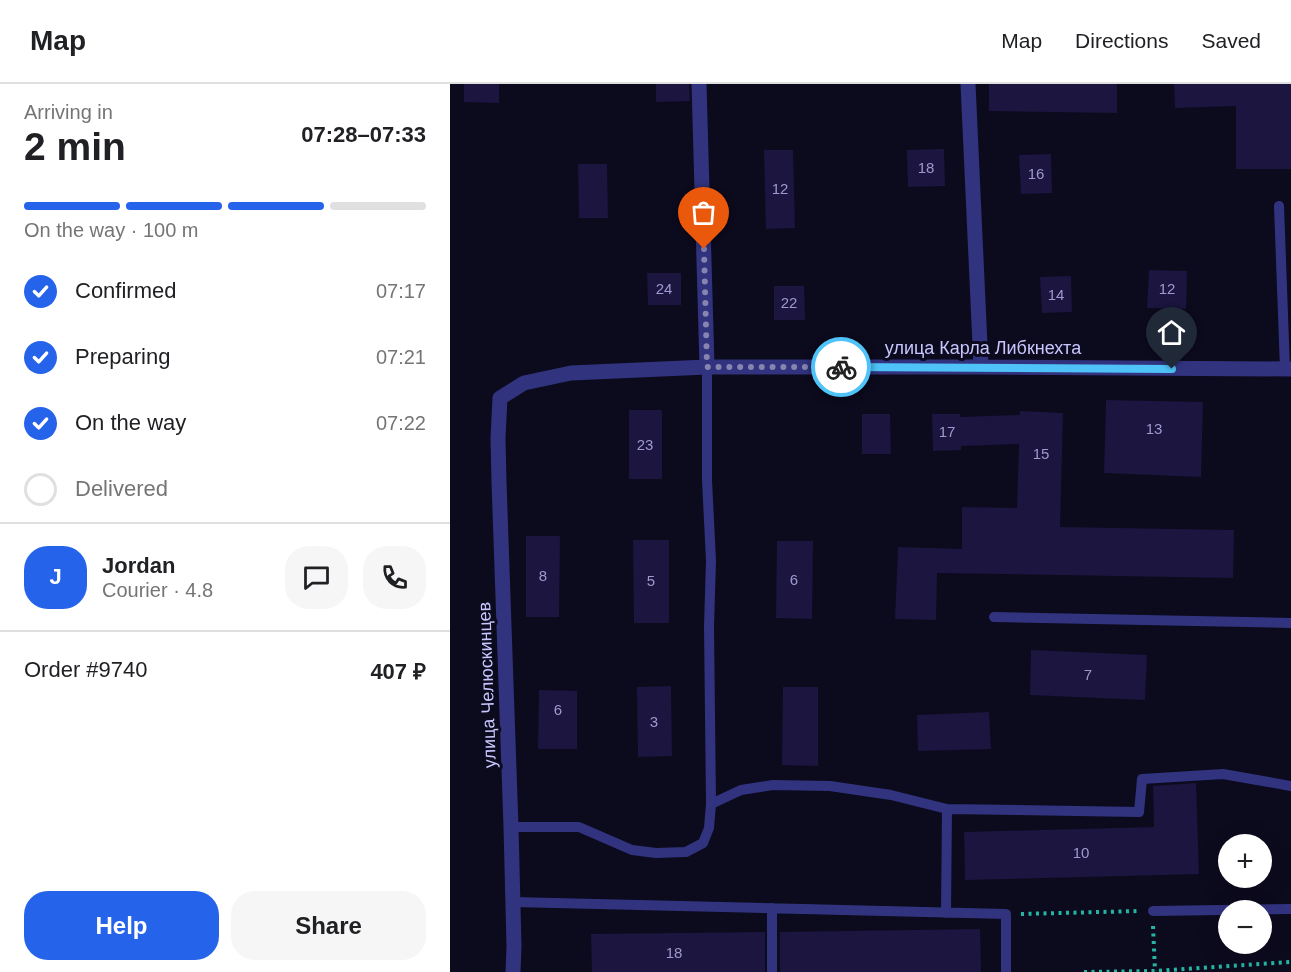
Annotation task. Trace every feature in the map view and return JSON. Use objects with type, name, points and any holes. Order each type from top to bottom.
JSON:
[{"type":"street","points":[[699,84],[707,367]]},
{"type":"street","points":[[968,84],[981,367]]},
{"type":"street","name":"улица Карла Либкнехта","points":[[500,398],[524,383],[571,373],[707,367],[1288,369]]},
{"type":"street","name":"улица Челюскинцев","points":[[500,398],[499,471],[511,827],[513,972]]},
{"type":"lane","points":[[1279,206],[1288,369]]},
{"type":"lane","points":[[511,827],[579,827],[632,850],[656,853],[686,852],[704,843],[709,828],[711,804],[709,660],[711,561],[707,480],[707,367]]},
{"type":"lane","points":[[994,617],[1291,622]]},
{"type":"lane","points":[[711,804],[741,790],[773,785],[830,786],[891,795],[947,809],[1139,812],[1142,779],[1222,774],[1291,786]]},
{"type":"lane","points":[[946,913],[947,809]]},
{"type":"lane","points":[[513,902],[1006,914],[1006,972]]},
{"type":"lane","points":[[772,908],[772,972]]},
{"type":"lane","points":[[1153,911],[1291,909]]},
{"type":"path","points":[[1006,914],[1153,911],[1155,971]]},
{"type":"path","points":[[1084,972],[1155,971],[1291,962]]},
{"type":"building","points":[[464,84],[499,84],[499,103],[464,102]]},
{"type":"building","points":[[656,84],[689,84],[690,101],[656,102]]},
{"type":"building","points":[[989,84],[1117,84],[1117,113],[989,111]]},
{"type":"building","points":[[1174,84],[1291,84],[1291,169],[1236,169],[1236,106],[1175,108]]},
{"type":"building","points":[[944,149],[945,186],[908,187],[907,150]]},
{"type":"building","points":[[764,150],[793,150],[795,228],[766,229]]},
{"type":"building","points":[[1051,154],[1052,193],[1021,194],[1019,155]]},
{"type":"building","points":[[578,164],[607,164],[608,218],[579,218]]},
{"type":"building","points":[[1149,270],[1187,271],[1186,309],[1147,308]]},
{"type":"building","points":[[647,273],[681,273],[681,305],[648,305]]},
{"type":"building","points":[[1071,276],[1072,312],[1042,313],[1040,277]]},
{"type":"building","points":[[774,286],[804,286],[805,320],[774,320]]},
{"type":"building","points":[[1106,400],[1203,402],[1201,477],[1104,473]]},
{"type":"building","points":[[629,410],[662,410],[662,479],[629,479]]},
{"type":"building","points":[[1020,411],[1063,413],[1060,527],[1234,530],[1233,578],[937,573],[936,620],[895,619],[898,547],[962,549],[962,507],[1017,508],[1019,444],[961,446],[961,450],[933,451],[932,414],[960,414],[960,417],[1020,415]]},
{"type":"building","points":[[862,414],[890,414],[891,454],[862,454]]},
{"type":"building","points":[[526,536],[560,536],[559,617],[526,617]]},
{"type":"building","points":[[633,540],[669,540],[669,623],[634,623]]},
{"type":"building","points":[[777,541],[813,541],[812,619],[776,618]]},
{"type":"building","points":[[1031,650],[1147,655],[1145,700],[1030,695]]},
{"type":"building","points":[[671,686],[672,756],[638,757],[637,687]]},
{"type":"building","points":[[783,687],[818,687],[818,766],[782,765]]},
{"type":"building","points":[[539,690],[577,691],[577,749],[538,749]]},
{"type":"building","points":[[989,712],[991,749],[918,751],[917,715]]},
{"type":"building","points":[[1196,783],[1199,874],[965,880],[964,832],[1154,827],[1153,786]]},
{"type":"building","points":[[980,929],[981,972],[780,972],[780,932]]},
{"type":"building","points":[[765,932],[765,972],[592,972],[591,934]]},
{"type":"way so far","points":[[704,249],[707,367],[841,367]]},
{"type":"route","points":[[841,367],[1172,369]]}]
